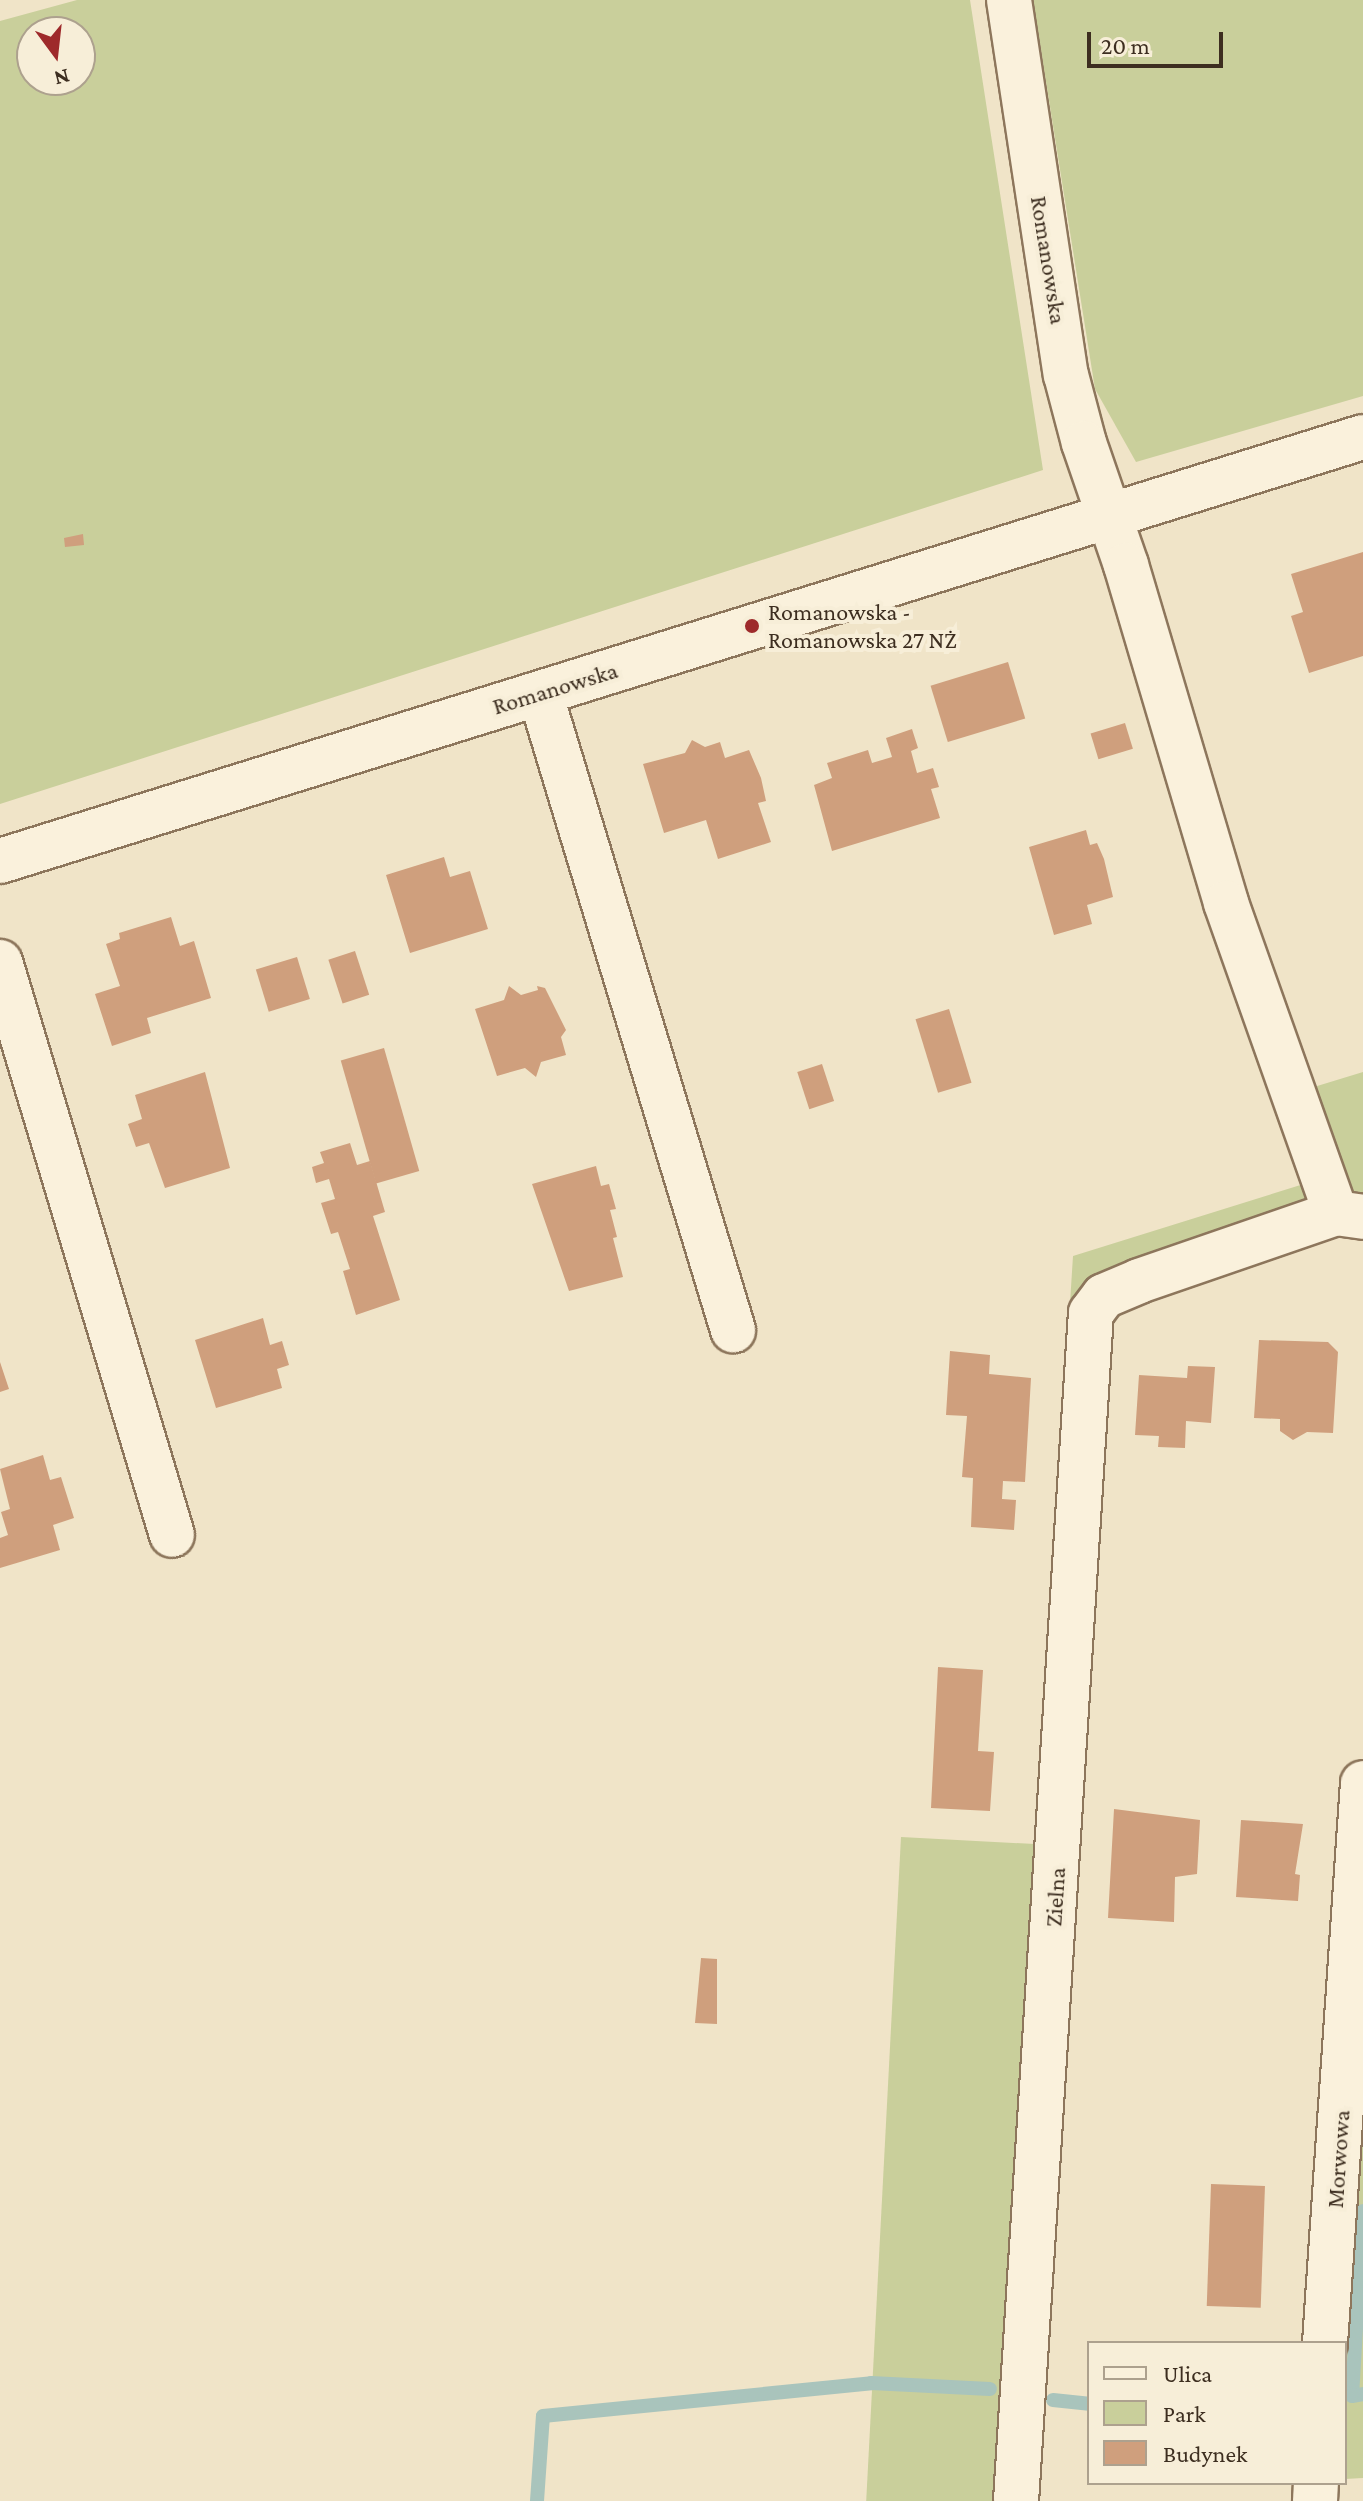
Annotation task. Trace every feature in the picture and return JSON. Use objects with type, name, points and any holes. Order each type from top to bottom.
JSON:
[{"type":"street","name":"Romanowska","points":[[1009,0],[1066,375],[1110,516]]},
{"type":"street","name":"Romanowska","points":[[0,861],[1363,437]]},
{"type":"street","points":[[1110,516],[1226,903],[1350,1215]]},
{"type":"street","points":[[540,693],[733,1330]]},
{"type":"street","points":[[0,962],[172,1535]]},
{"type":"street","name":"Zielna","points":[[1016,2501],[1091,1313],[1104,1296],[1350,1215]]},
{"type":"street","name":"Morwowa","points":[[1325,2341],[1363,1783]]},
{"type":"green space","points":[[77,0],[970,0],[1043,470],[0,804],[0,21],[16,17],[16,96],[96,96],[96,16],[18,16]]},
{"type":"green space","points":[[1033,0],[1363,0],[1363,396],[1136,462],[1095,389]]},
{"type":"green space","points":[[1363,1072],[1363,1217],[1069,1319],[1073,1256],[1323,1178],[1291,1094]]},
{"type":"green space","points":[[901,1837],[1035,1844],[1000,2501],[866,2501]]},
{"type":"green space","points":[[1363,2073],[1363,2478],[1347,2479],[1346,2341]]},
{"type":"building","points":[[83,534],[84,545],[65,547],[64,538]]},
{"type":"building","points":[[1363,552],[1363,656],[1309,673],[1291,616],[1303,612],[1291,574]]},
{"type":"building","points":[[1008,662],[1025,718],[948,742],[931,686]]},
{"type":"building","points":[[1125,723],[1133,749],[1098,759],[1091,734]]},
{"type":"building","points":[[912,729],[918,748],[911,751],[917,773],[933,768],[939,787],[931,789],[940,818],[832,851],[814,785],[832,778],[827,763],[868,750],[872,763],[892,757],[886,738]]},
{"type":"building","points":[[692,740],[705,747],[720,742],[725,758],[749,750],[761,778],[766,801],[758,803],[771,842],[718,859],[706,820],[664,833],[643,764],[685,753]]},
{"type":"building","points":[[1086,830],[1090,845],[1097,843],[1104,859],[1113,897],[1087,905],[1092,924],[1054,935],[1029,847]]},
{"type":"building","points":[[444,857],[450,877],[470,871],[488,929],[410,953],[386,875]]},
{"type":"building","points":[[171,917],[180,946],[194,941],[211,998],[147,1018],[151,1033],[112,1046],[95,994],[120,986],[106,944],[120,939],[119,933]]},
{"type":"building","points":[[355,951],[369,995],[343,1003],[328,960]]},
{"type":"building","points":[[297,957],[310,999],[269,1012],[256,970]]},
{"type":"building","points":[[509,986],[521,995],[538,990],[537,986],[545,988],[566,1030],[561,1037],[566,1055],[541,1062],[536,1077],[525,1068],[497,1076],[475,1009],[504,1000]]},
{"type":"building","points":[[949,1009],[972,1083],[938,1093],[916,1019]]},
{"type":"building","points":[[384,1048],[419,1171],[376,1183],[341,1060]]},
{"type":"building","points":[[822,1064],[834,1101],[809,1109],[797,1072]]},
{"type":"building","points":[[205,1072],[230,1168],[165,1188],[149,1143],[136,1147],[128,1124],[142,1119],[135,1095]]},
{"type":"building","points":[[350,1143],[357,1165],[370,1161],[385,1212],[373,1216],[400,1300],[356,1315],[343,1271],[350,1269],[338,1232],[331,1234],[321,1203],[335,1199],[329,1179],[316,1183],[312,1167],[324,1163],[320,1152]]},
{"type":"building","points":[[596,1166],[601,1186],[609,1184],[616,1209],[610,1210],[623,1277],[569,1291],[532,1184]]},
{"type":"building","points":[[263,1318],[270,1345],[282,1341],[289,1365],[277,1369],[282,1388],[216,1408],[195,1340]]},
{"type":"building","points":[[1259,1340],[1328,1342],[1338,1352],[1333,1433],[1307,1432],[1293,1440],[1280,1431],[1280,1419],[1254,1418]]},
{"type":"building","points":[[950,1351],[990,1355],[989,1374],[1031,1378],[1025,1482],[1003,1481],[1002,1499],[1016,1500],[1014,1530],[971,1527],[973,1478],[962,1477],[967,1416],[946,1415]]},
{"type":"building","points":[[0,1362],[9,1389],[0,1392]]},
{"type":"building","points":[[1188,1366],[1215,1367],[1211,1423],[1186,1421],[1185,1448],[1158,1447],[1159,1436],[1135,1435],[1139,1375],[1187,1378]]},
{"type":"building","points":[[43,1455],[50,1480],[61,1477],[74,1518],[53,1525],[60,1550],[0,1568],[0,1538],[8,1535],[1,1512],[10,1509],[0,1469]]},
{"type":"building","points":[[938,1667],[983,1670],[978,1751],[994,1752],[990,1811],[931,1808]]},
{"type":"building","points":[[1114,1809],[1200,1820],[1197,1874],[1175,1877],[1174,1922],[1108,1918]]},
{"type":"building","points":[[1241,1820],[1303,1824],[1295,1874],[1300,1875],[1298,1901],[1236,1897]]},
{"type":"building","points":[[701,1958],[717,1959],[717,2024],[695,2023]]},
{"type":"building","points":[[1211,2184],[1265,2186],[1261,2308],[1207,2306]]},
{"type":"waterway","points":[[1363,2211],[1352,2396],[1363,2394]]},
{"type":"waterway","points":[[537,2501],[543,2416],[871,2383],[990,2389]]},
{"type":"waterway","points":[[1053,2400],[1087,2404]]},
{"type":"place","name":"Romanowska - Romanowska 27 NŻ","points":[[752,626]]}]
